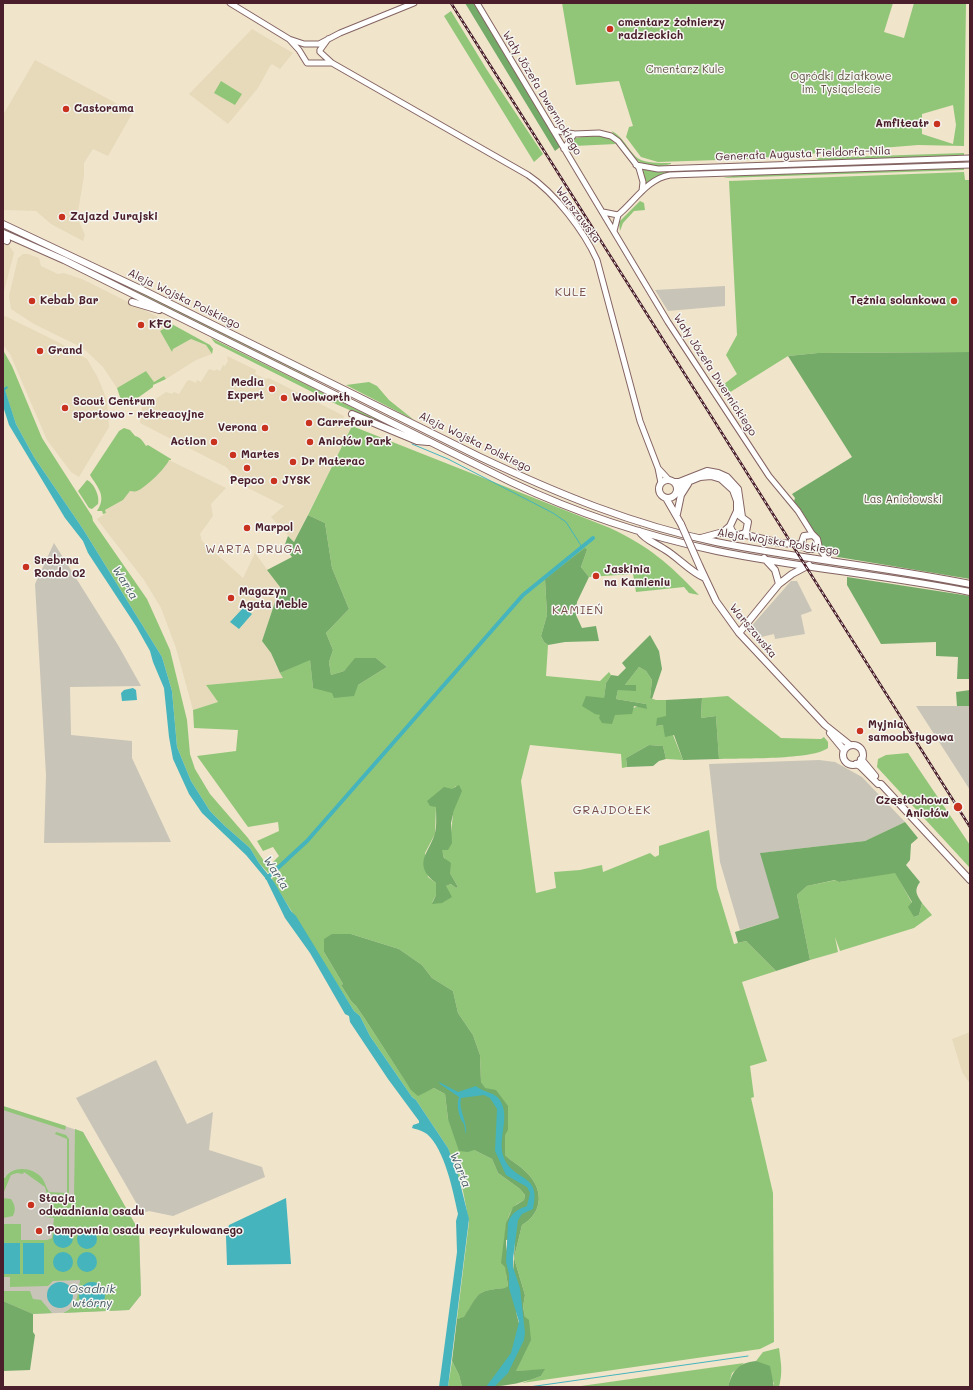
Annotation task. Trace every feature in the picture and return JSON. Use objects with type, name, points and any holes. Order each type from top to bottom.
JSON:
[{"type":"main road","name":"Aleja Wojska Polskiego","points":[[3,224],[100,269],[533,482],[612,513],[700,538],[970,584]]},
{"type":"main road","name":"Aleja Wojska Polskiego","points":[[3,233],[64,260],[538,494],[639,531],[717,551],[970,592]]},
{"type":"main road","points":[[132,302],[173,314]]},
{"type":"main road","points":[[352,414],[417,442],[430,442]]},
{"type":"main road","points":[[700,538],[723,532],[730,526],[737,511],[737,501],[733,490],[726,482],[716,477],[706,476],[688,484],[683,484],[678,489],[675,496],[666,498],[660,493],[661,483],[672,481],[679,482],[707,471],[722,474],[732,481],[738,489],[742,517]]},
{"type":"main road","points":[[672,481],[678,489]]},
{"type":"main road","points":[[677,512],[681,495],[688,484]]},
{"type":"main road","name":"Warszawska","points":[[675,496],[677,512],[681,524],[716,601],[729,620],[739,633],[825,725],[850,745]]},
{"type":"main road","name":"Warszawska","points":[[666,498],[677,512]]},
{"type":"main road","points":[[735,517],[742,517],[747,520],[749,527],[756,536]]},
{"type":"main road","points":[[730,526],[735,534],[756,536],[780,543],[796,544],[810,550],[817,544]]},
{"type":"main road","points":[[742,534],[749,527]]},
{"type":"main road","points":[[639,531],[643,537],[664,548],[696,575],[705,578]]},
{"type":"main road","points":[[796,544],[803,537],[809,534],[813,535],[817,538],[817,544],[830,560]]},
{"type":"main road","points":[[803,537],[803,546]]},
{"type":"main road","points":[[764,558],[775,570],[779,584]]},
{"type":"main road","points":[[739,633],[779,584],[792,574],[809,565]]},
{"type":"main road","points":[[729,620],[739,624],[747,623]]},
{"type":"main road","name":"Warszawska","points":[[825,725],[826,729],[844,750]]},
{"type":"main road","points":[[856,764],[861,759],[862,754],[860,748],[850,745],[844,750],[843,757],[846,762],[860,766],[878,784],[881,784]]},
{"type":"main road","points":[[861,759],[881,784],[970,880]]},
{"type":"street","points":[[230,3],[290,39],[310,44],[320,51]]},
{"type":"street","points":[[301,52],[304,47],[310,44],[328,39],[414,3]]},
{"type":"street","name":"Wały Józefa Dwernickiego","points":[[478,4],[668,322],[769,476],[798,511],[805,525],[813,535]]},
{"type":"street","points":[[290,39],[301,52],[305,61],[312,64],[332,63]]},
{"type":"street","points":[[312,64],[318,60],[320,51],[328,39]]},
{"type":"street","name":"Warszawska","points":[[320,51],[332,63],[528,175],[542,185],[557,200],[589,244],[597,260],[640,421],[658,468],[661,483]]},
{"type":"street","points":[[553,130],[574,134],[599,133],[611,136],[618,141],[636,165],[641,175],[642,191]]},
{"type":"street","points":[[564,149],[574,134]]},
{"type":"street","name":"Generała Augusta Fieldorfa-Nila","points":[[636,165],[658,169],[970,158]]},
{"type":"street","name":"Generała Augusta Fieldorfa-Nila","points":[[618,215],[655,180],[670,175],[970,165]]},
{"type":"street","points":[[603,212],[618,215],[614,231]]},
{"type":"street","name":"Warszawska","points":[[658,468],[672,481]]},
{"type":"street","points":[[803,537],[805,525]]},
{"type":"shaded area","points":[[252,29],[293,53],[280,69],[272,64],[270,66],[258,88],[228,124],[189,94]]},
{"type":"shaded area","points":[[35,60],[133,112],[108,156],[93,149],[84,163],[84,176],[77,217],[85,235],[83,241],[51,224],[36,211],[3,210],[3,115]]},
{"type":"shaded area","points":[[3,242],[9,245],[14,253],[3,295]]},
{"type":"shaded area","points":[[23,254],[28,254],[39,258],[41,266],[58,274],[64,273],[82,279],[168,322],[165,328],[160,331],[172,352],[173,349],[191,339],[206,345],[212,354],[196,360],[166,379],[164,376],[154,382],[146,371],[117,388],[103,367],[83,348],[34,324],[11,309],[9,296],[18,258]]},
{"type":"shaded area","points":[[725,286],[725,306],[668,311],[655,290]]},
{"type":"shaded area","points":[[5,316],[58,342],[87,359],[98,378],[107,400],[109,427],[79,477],[71,472],[47,440],[10,354],[3,345],[3,317]]},
{"type":"shaded area","points":[[227,356],[256,370],[255,374],[266,379],[269,378],[344,416],[342,421],[352,426],[294,542],[271,517],[284,506],[242,485],[226,467],[140,423],[142,407],[152,402],[155,404],[154,400],[166,392],[172,394],[174,392],[179,394],[187,381],[190,380],[196,383],[197,380],[201,382],[209,369],[215,371],[216,369],[220,371],[223,365],[225,366],[228,361]]},
{"type":"shaded area","points":[[169,460],[226,488],[211,504],[213,516],[200,534],[202,541],[243,578],[255,553],[280,587],[262,641],[271,653],[277,668],[284,678],[206,685],[218,702],[193,710],[176,648],[161,608],[144,580],[97,519],[106,513],[105,510],[123,500],[130,491],[137,491],[148,482]]},
{"type":"shaded area","points":[[54,543],[118,645],[141,686],[70,687],[71,735],[132,741],[132,758],[171,842],[44,843],[46,775],[35,584]]},
{"type":"shaded area","points":[[791,581],[797,581],[812,611],[801,615],[805,634],[775,639],[774,634],[753,639],[748,630]]},
{"type":"shaded area","points":[[916,706],[970,706],[970,790]]},
{"type":"shaded area","points":[[819,760],[835,762],[862,777],[905,822],[865,841],[761,853],[779,918],[740,930],[720,862],[709,764]]},
{"type":"shaded area","points":[[970,1032],[970,1084],[962,1072],[952,1039]]},
{"type":"shaded area","points":[[156,1060],[187,1124],[213,1112],[209,1150],[262,1167],[265,1177],[173,1216],[149,1211],[142,1213],[76,1098]]},
{"type":"shaded area","points":[[3,1106],[83,1132],[139,1231],[141,1295],[129,1310],[33,1314],[3,1301]]},
{"type":"green space","points":[[465,3],[474,3],[560,147],[555,151]]},
{"type":"green space","points":[[562,3],[893,3],[884,32],[904,38],[914,3],[966,3],[964,146],[918,145],[747,159],[658,162],[641,157],[626,137],[629,127],[633,126],[619,81],[576,85]],"holes":[[[953,105],[956,125],[953,144],[922,134],[922,114]]]},
{"type":"green space","points":[[451,11],[487,70],[543,154],[534,162],[444,16]]},
{"type":"green space","points":[[221,81],[242,94],[235,105],[214,93]]},
{"type":"green space","points":[[612,131],[620,137],[633,154],[639,159],[648,162],[671,164],[662,166],[648,166],[642,164],[633,156]]},
{"type":"green space","points":[[599,135],[611,139],[616,144],[574,146],[574,149],[572,150],[570,140],[573,138]]},
{"type":"green space","points":[[964,153],[964,156],[819,161],[816,158]]},
{"type":"green space","points":[[964,160],[964,163],[698,173],[698,169]]},
{"type":"green space","points":[[964,167],[964,170],[723,178],[733,176]]},
{"type":"green space","points":[[640,168],[694,169],[694,173],[668,174],[656,178],[645,186]]},
{"type":"green space","points":[[964,172],[965,180],[970,180],[970,352],[818,353],[788,356],[724,396],[719,388],[737,374],[726,355],[737,335],[729,181]]},
{"type":"green space","points":[[640,201],[644,203],[645,210],[634,211],[623,223],[620,231],[619,222]]},
{"type":"green space","points":[[3,228],[80,262],[313,377],[313,379],[92,270],[3,230]]},
{"type":"green space","points":[[168,322],[210,345],[213,349],[212,354],[206,345],[191,339],[173,349],[172,352],[160,331],[165,328]]},
{"type":"green space","points":[[211,338],[419,440],[338,405],[215,343]]},
{"type":"green space","points":[[3,350],[12,366],[42,438],[92,516],[93,521],[147,599],[170,650],[187,720],[190,754],[195,769],[210,794],[248,838],[271,871],[268,873],[259,863],[250,848],[210,811],[191,781],[177,747],[172,691],[162,657],[83,529],[34,457],[16,424],[3,385]]},
{"type":"green space","name":"Las Aniołowski","points":[[970,352],[970,579],[838,557],[823,550],[794,501],[795,498],[792,494],[852,457],[788,356],[818,353]]},
{"type":"green space","points":[[146,371],[154,382],[164,376],[166,379],[153,385],[153,387],[132,402],[121,400],[117,388]]},
{"type":"green space","points":[[369,382],[377,386],[389,400],[414,420],[346,385]]},
{"type":"green space","points":[[352,426],[610,528],[648,549],[678,574],[699,595],[689,593],[684,587],[636,592],[633,574],[589,577],[581,567],[587,550],[545,579],[547,615],[541,636],[544,642],[548,645],[546,676],[600,681],[609,672],[611,675],[606,683],[604,699],[596,713],[608,715],[621,713],[646,704],[616,699],[618,690],[625,685],[639,667],[646,671],[652,680],[650,698],[656,700],[666,700],[666,717],[656,726],[663,725],[673,735],[683,760],[666,759],[663,746],[649,745],[626,758],[627,767],[622,768],[621,754],[530,745],[521,781],[536,893],[556,888],[554,872],[580,870],[602,865],[603,872],[650,853],[655,857],[659,855],[659,846],[709,830],[717,888],[734,944],[746,941],[776,971],[742,982],[767,1061],[750,1066],[754,1097],[751,1098],[773,1193],[774,1342],[760,1349],[522,1383],[541,1376],[544,1370],[516,1371],[525,1317],[523,1307],[525,1295],[514,1258],[522,1225],[529,1220],[538,1207],[539,1200],[536,1185],[525,1171],[505,1155],[505,1135],[481,1082],[480,1055],[473,1035],[458,1013],[453,991],[432,978],[422,965],[399,949],[351,934],[324,952],[351,1001],[365,1019],[408,1085],[419,1094],[434,1088],[445,1094],[448,1119],[471,1150],[492,1159],[498,1173],[520,1189],[525,1195],[524,1200],[514,1207],[510,1214],[505,1233],[508,1286],[506,1288],[489,1290],[479,1294],[464,1318],[457,1319],[469,1222],[463,1191],[448,1148],[370,1036],[360,1016],[354,1011],[272,880],[273,876],[278,870],[271,864],[279,856],[273,847],[263,851],[257,841],[279,831],[278,822],[248,827],[197,756],[236,751],[238,730],[194,728],[193,710],[218,702],[206,685],[283,678],[280,673],[310,659],[313,688],[358,685],[387,667],[376,658],[356,658],[344,671],[331,675],[329,662],[333,650],[326,633],[349,609],[332,568],[325,523],[308,515]],"holes":[[[456,786],[451,833],[441,849],[450,873],[458,887],[456,888],[451,884],[446,886],[432,903],[436,895],[436,883],[428,877],[425,853],[435,834],[436,807]]]},
{"type":"green space","points":[[124,428],[130,430],[146,446],[148,445],[171,460],[169,460],[160,473],[145,486],[136,491],[130,491],[123,500],[105,510],[106,513],[103,514],[102,511],[97,511],[100,506],[101,496],[90,475],[119,431]]},
{"type":"green space","points":[[87,480],[94,487],[98,497],[98,504],[92,509],[89,508],[78,491]]},
{"type":"green space","points":[[308,515],[325,523],[332,568],[349,609],[326,633],[333,650],[329,662],[331,675],[344,671],[355,658],[376,658],[387,667],[358,685],[354,696],[334,698],[332,693],[313,688],[310,660],[280,673],[271,653],[262,641],[280,587],[267,570],[292,557],[284,547],[288,536],[294,542]]},
{"type":"green space","points":[[585,548],[587,550],[581,567],[589,577],[577,602],[576,615],[582,628],[596,626],[599,641],[565,642],[548,645],[544,642],[541,636],[547,615],[545,579]]},
{"type":"green space","points":[[847,577],[970,596],[970,679],[957,679],[958,657],[936,656],[936,642],[881,644],[847,585]]},
{"type":"green space","points":[[650,635],[659,651],[662,669],[652,699],[650,698],[652,680],[646,671],[639,667],[625,685],[636,685],[636,691],[618,690],[616,699],[646,704],[647,709],[634,706],[632,714],[615,715],[612,724],[602,723],[599,718],[600,715],[595,714],[582,706],[586,696],[604,698],[606,683],[611,675],[618,676],[626,668],[622,663]]},
{"type":"green space","points":[[970,690],[970,706],[957,706],[956,692]]},
{"type":"green space","points":[[728,696],[781,738],[821,739],[824,737],[828,742],[828,748],[820,752],[807,755],[719,759],[716,716],[701,718],[702,698]]},
{"type":"green space","points":[[702,698],[701,718],[716,716],[719,759],[683,760],[674,735],[665,737],[663,725],[656,726],[657,718],[666,716],[666,700]]},
{"type":"green space","points":[[649,745],[663,746],[666,759],[659,761],[653,766],[627,767],[626,758]]},
{"type":"green space","points":[[908,753],[970,845],[970,868],[877,767],[878,759],[886,755]]},
{"type":"green space","points":[[459,785],[462,791],[454,810],[451,823],[452,843],[448,850],[442,850],[444,858],[451,863],[450,873],[458,887],[456,888],[451,884],[446,886],[452,897],[442,903],[432,904],[436,895],[436,883],[429,876],[423,864],[424,858],[435,833],[436,807],[430,806],[427,801],[444,787],[452,789]]},
{"type":"green space","points":[[905,822],[918,838],[911,844],[910,860],[906,865],[920,882],[916,890],[922,903],[919,915],[914,917],[908,907],[912,902],[895,873],[839,882],[835,880],[807,886],[797,895],[810,960],[776,971],[746,941],[738,943],[735,932],[779,918],[760,853],[865,841]]},
{"type":"green space","points":[[895,872],[912,903],[914,917],[919,915],[922,903],[932,915],[914,928],[840,951],[835,937],[838,952],[810,960],[797,895],[807,886],[836,880],[839,882]]},
{"type":"green space","points":[[332,934],[351,934],[399,949],[422,965],[432,978],[453,991],[458,1013],[473,1035],[480,1055],[481,1082],[485,1088],[496,1090],[508,1106],[508,1130],[505,1135],[505,1155],[523,1169],[536,1185],[538,1192],[538,1207],[529,1220],[522,1225],[514,1258],[525,1295],[523,1307],[525,1317],[529,1320],[531,1340],[516,1371],[545,1369],[541,1376],[531,1380],[502,1386],[462,1387],[459,1375],[452,1361],[457,1319],[464,1317],[479,1294],[488,1290],[505,1288],[508,1286],[505,1267],[501,1263],[506,1223],[513,1207],[524,1200],[525,1195],[520,1189],[498,1173],[492,1159],[474,1150],[468,1152],[459,1151],[448,1119],[445,1094],[434,1088],[418,1096],[411,1090],[341,985],[343,984],[324,952],[324,939]],"holes":[[[515,1239],[513,1274],[523,1338],[517,1316],[506,1245],[506,1240]]]},
{"type":"green space","points":[[3,1106],[66,1126],[65,1130],[3,1110]]},
{"type":"green space","points":[[75,1129],[83,1132],[139,1231],[141,1295],[129,1310],[63,1313],[74,1304],[78,1295],[80,1280],[53,1281],[48,1286],[10,1287],[10,1277],[3,1277],[3,1224],[21,1224],[21,1240],[47,1240],[52,1238],[54,1218],[47,1217],[51,1200],[74,1199]]},
{"type":"green space","points":[[56,1132],[66,1135],[69,1139],[69,1193],[66,1195],[47,1194],[45,1187],[24,1172],[23,1174],[17,1173],[11,1175],[3,1194],[3,1178],[17,1169],[28,1170],[38,1174],[42,1178],[49,1192],[67,1193],[67,1139],[55,1134]]},
{"type":"green space","points":[[3,1198],[11,1199],[15,1209],[13,1216],[3,1218]]},
{"type":"green space","points":[[3,1291],[30,1291],[33,1299],[41,1300],[52,1313],[33,1314],[3,1301]]},
{"type":"green space","points":[[3,1301],[33,1314],[33,1332],[35,1335],[30,1370],[3,1371]]},
{"type":"green space","points":[[779,1348],[781,1376],[779,1387],[774,1387],[774,1383],[756,1361],[763,1352]]},
{"type":"green space","points":[[452,1361],[459,1375],[462,1387],[448,1387]]},
{"type":"green space","points":[[756,1361],[770,1366],[774,1387],[728,1387],[737,1368]]},
{"type":"green space","points":[[744,1363],[732,1373],[728,1387],[574,1387]]},
{"type":"water","points":[[3,385],[4,388],[7,386],[8,388],[5,390],[16,424],[34,457],[83,529],[162,657],[172,691],[177,747],[191,781],[210,811],[250,848],[259,863],[274,882],[354,1011],[360,1016],[370,1036],[448,1148],[457,1171],[469,1219],[448,1387],[439,1387],[457,1252],[456,1221],[458,1214],[451,1183],[439,1150],[427,1134],[412,1128],[413,1125],[419,1123],[419,1121],[388,1079],[350,1022],[349,1016],[345,1014],[310,953],[285,918],[266,879],[246,855],[202,813],[189,794],[173,759],[169,737],[164,688],[150,651],[136,626],[88,553],[83,541],[65,518],[9,425],[3,406]]},
{"type":"water","points":[[244,607],[252,614],[239,629],[230,622]]},
{"type":"water","points":[[133,688],[136,690],[137,700],[122,701],[121,693],[124,690]]},
{"type":"water","points":[[439,1082],[458,1092],[476,1086],[479,1089],[494,1095],[500,1100],[504,1111],[502,1151],[504,1158],[508,1166],[526,1179],[534,1189],[535,1197],[533,1209],[522,1214],[518,1220],[513,1259],[513,1267],[520,1288],[525,1333],[524,1340],[508,1373],[494,1387],[486,1387],[511,1353],[519,1322],[509,1288],[509,1274],[506,1262],[508,1223],[515,1212],[527,1206],[530,1193],[527,1187],[506,1175],[495,1151],[497,1109],[490,1098],[484,1095],[461,1098],[460,1103],[466,1125],[466,1135],[464,1124],[458,1111],[459,1097]]},
{"type":"water","points":[[286,1198],[291,1264],[227,1265],[226,1236],[229,1225]]},
{"type":"water","points":[[63,1228],[70,1231],[73,1238],[70,1245],[63,1248],[56,1245],[53,1238],[56,1231]]},
{"type":"water","points":[[87,1229],[94,1232],[97,1239],[94,1246],[87,1249],[80,1246],[77,1239],[80,1232]]},
{"type":"water","points":[[3,1243],[20,1243],[20,1274],[3,1274]]},
{"type":"water","points":[[23,1243],[44,1243],[44,1274],[23,1274]]},
{"type":"water","name":"Osadnik wtórny","points":[[63,1252],[70,1255],[73,1262],[70,1269],[63,1272],[56,1269],[53,1262],[56,1255]]},
{"type":"water","name":"Osadnik wtórny","points":[[87,1252],[94,1255],[97,1262],[94,1269],[87,1272],[80,1269],[77,1262],[80,1255]]},
{"type":"water","name":"Osadnik wtórny","points":[[60,1282],[69,1286],[73,1295],[69,1304],[60,1308],[51,1304],[47,1295],[51,1286]]},
{"type":"water","name":"Osadnik wtórny","points":[[92,1282],[101,1286],[105,1295],[101,1304],[92,1308],[83,1304],[79,1295],[83,1286]]},
{"type":"waterway","points":[[412,444],[448,459],[553,513],[566,522],[582,547]]},
{"type":"waterway","name":"Warta","points":[[267,878],[307,841],[523,595],[593,538]]},
{"type":"waterway","points":[[529,1387],[748,1356]]},
{"type":"railway","points":[[451,3],[970,827]]},
{"type":"place","name":"cmentarz żołnierzy radzieckich","points":[[610,29]]},
{"type":"place","name":"Castorama","points":[[66,109]]},
{"type":"place","name":"Amfiteatr","points":[[937,124]]},
{"type":"place","name":"Zajazd Jurajski","points":[[62,217]]},
{"type":"place","name":"Kebab Bar","points":[[32,301]]},
{"type":"place","name":"Tężnia solankowa","points":[[954,301]]},
{"type":"place","name":"KFC","points":[[141,325]]},
{"type":"place","name":"Grand","points":[[40,351]]},
{"type":"place","name":"Media Expert","points":[[272,389]]},
{"type":"place","name":"Woolworth","points":[[284,398]]},
{"type":"place","name":"Scout Centrum sportowo - rekreacyjne","points":[[65,408]]},
{"type":"place","name":"Carrefour","points":[[309,423]]},
{"type":"place","name":"Verona","points":[[265,428]]},
{"type":"place","name":"Action","points":[[214,442]]},
{"type":"place","name":"Aniołów Park","points":[[310,442]]},
{"type":"place","name":"Martes","points":[[233,455]]},
{"type":"place","name":"Dr Materac","points":[[293,462]]},
{"type":"place","name":"Pepco","points":[[247,468]]},
{"type":"place","name":"JYSK","points":[[274,481]]},
{"type":"place","name":"Marpol","points":[[247,528]]},
{"type":"place","name":"Srebrna Rondo 02","points":[[26,567]]},
{"type":"place","name":"Jaskinia na Kamieniu","points":[[596,576]]},
{"type":"place","name":"Magazyn Agata Meble","points":[[231,598]]},
{"type":"place","name":"Myjnia samoobsługowa","points":[[860,731]]},
{"type":"place","name":"Częstochowa Aniołów","points":[[958,807]]},
{"type":"place","name":"Stacja odwadniania osadu","points":[[31,1205]]},
{"type":"place","name":"Pompownia osadu recyrkulowanego","points":[[39,1231]]},
{"type":"district","name":"KULE","points":[[571,292]]},
{"type":"district","name":"WARTA DRUGA","points":[[254,549]]},
{"type":"district","name":"KAMIEŃ","points":[[578,610]]},
{"type":"district","name":"GRAJDOŁEK","points":[[612,810]]},
{"type":"park label","name":"Cmentarz Kule","points":[[685,70]]},
{"type":"park label","name":"Ogródki działkowe im. Tysiąclecie","points":[[841,83]]}]
